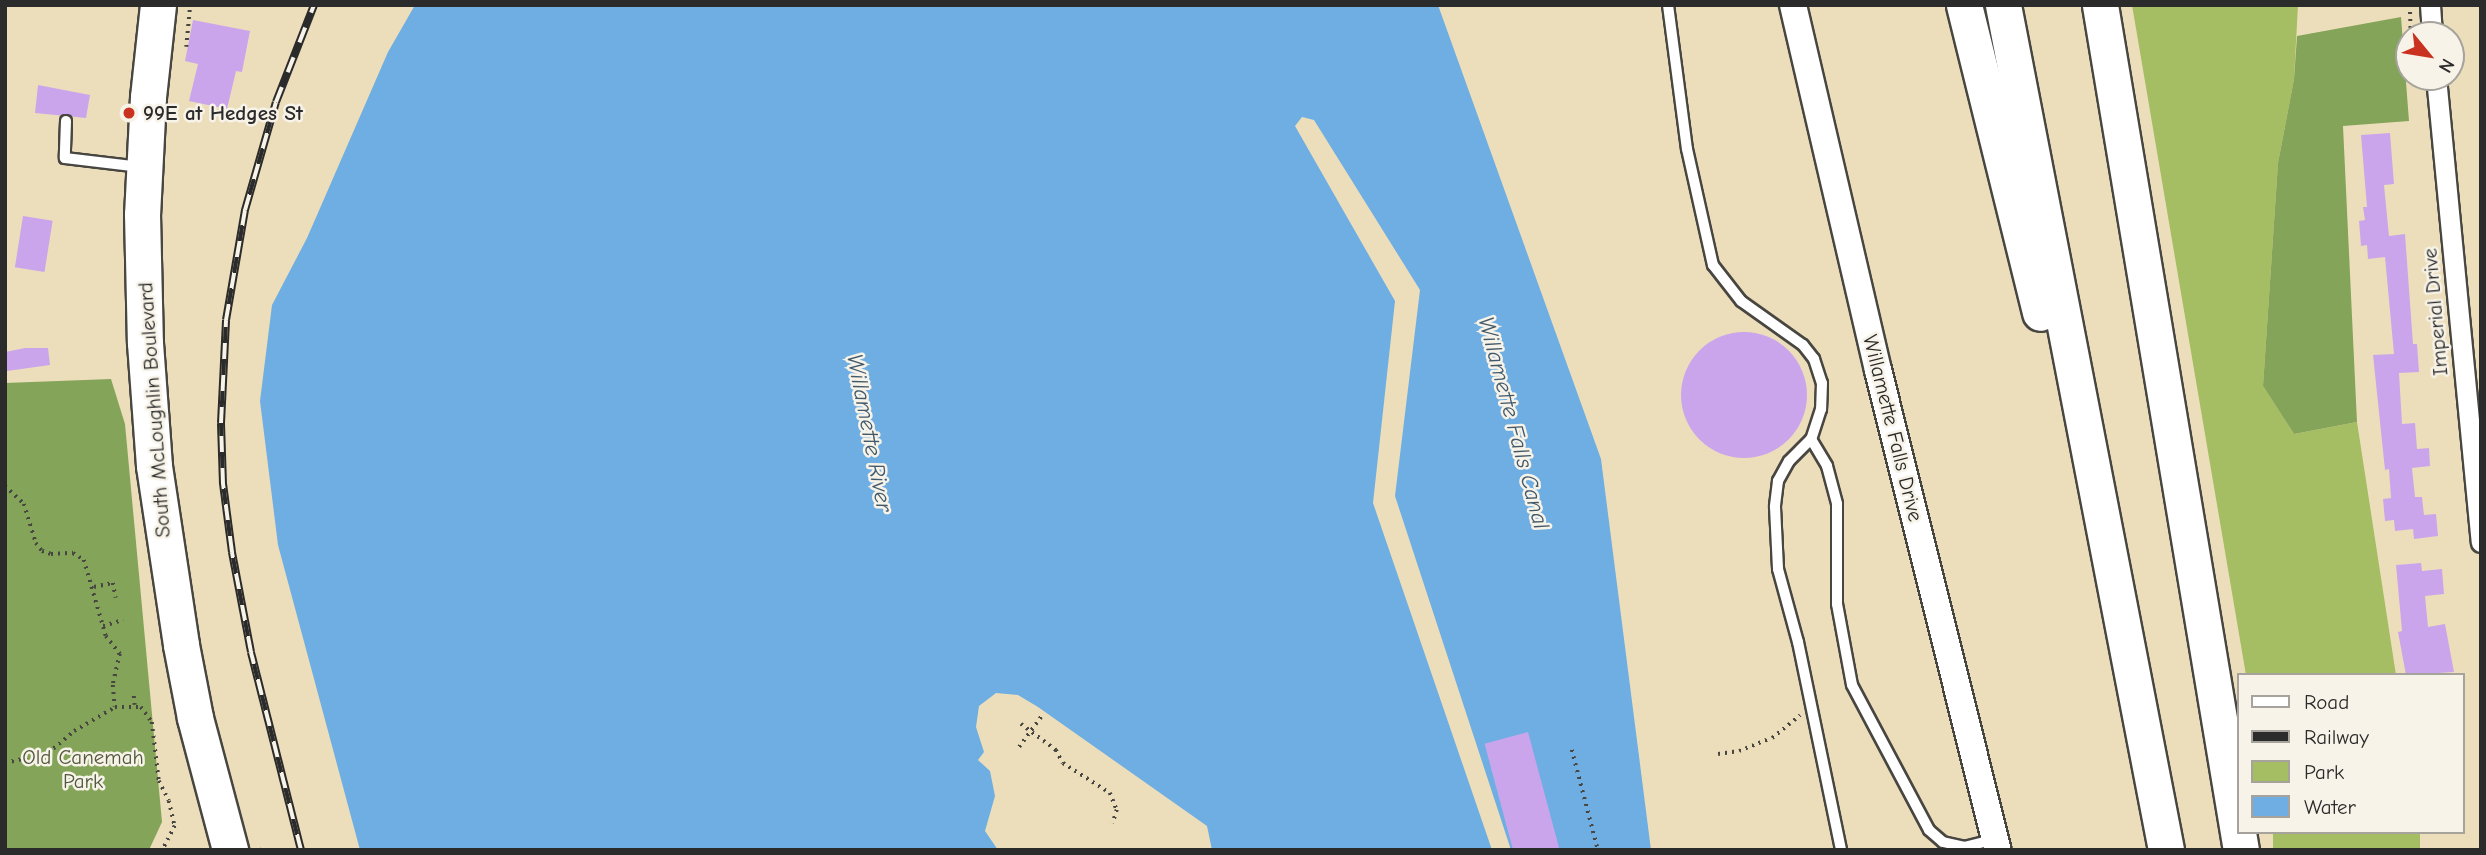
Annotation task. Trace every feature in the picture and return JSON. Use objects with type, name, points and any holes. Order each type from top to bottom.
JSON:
[{"type":"highway","name":"South McLoughlin Boulevard","points":[[158,5],[144,167],[145,330],[154,466],[195,718],[230,850]]},
{"type":"highway","points":[[1964,5],[2138,703]]},
{"type":"highway","points":[[2003,5],[2166,850]]},
{"type":"highway","points":[[2101,5],[2238,832]]},
{"type":"street","name":"Willamette Falls Drive","points":[[1793,5],[1878,370],[1997,845]]},
{"type":"street","name":"Imperial Drive","points":[[2437,91],[2481,542]]},
{"type":"lane","points":[[1668,5],[1687,149],[1713,265],[1741,301],[1785,331],[1814,359],[1822,383],[1821,409],[1811,439],[1789,461],[1779,481],[1775,508],[1778,569],[1811,703],[1842,850]]},
{"type":"lane","points":[[66,121],[65,158],[144,167]]},
{"type":"lane","points":[[1811,439],[1827,466],[1837,504],[1837,604],[1852,685],[1928,830],[1943,842],[1964,847],[1997,845]]},
{"type":"path","points":[[186,47],[191,5]]},
{"type":"path","points":[[5,486],[24,505],[36,543],[42,551],[51,554],[79,554],[84,560],[106,636],[120,654],[113,685],[115,707]]},
{"type":"path","points":[[94,587],[113,583],[116,598]]},
{"type":"path","points":[[103,625],[123,620]]},
{"type":"path","points":[[134,696],[135,705]]},
{"type":"path","points":[[1717,754],[1740,751],[1772,738],[1811,703]]},
{"type":"path","points":[[5,763],[48,753],[74,731],[115,707],[135,705],[147,712],[152,722],[159,781],[169,801],[175,826],[163,850]]},
{"type":"path","points":[[1019,747],[1043,714]]},
{"type":"path","points":[[1021,724],[1056,750],[1063,762],[1110,793],[1117,810],[1114,822]]},
{"type":"path","points":[[1572,750],[1598,850]]},
{"type":"green space","points":[[2132,5],[2298,5],[2294,79],[2278,163],[2263,386],[2294,434],[2357,422],[2396,673],[2246,673]]},
{"type":"green space","points":[[2401,17],[2401,21],[2395,21],[2395,91],[2407,91],[2409,121],[2343,126],[2357,422],[2294,434],[2263,386],[2278,163],[2294,79],[2297,36]]},
{"type":"green space","name":"Old Canemah Park","points":[[111,379],[125,424],[162,822],[149,850],[5,850],[5,383]]},
{"type":"green space","points":[[2273,834],[2420,834],[2420,850],[2273,850]]},
{"type":"water","points":[[415,5],[1438,5],[1601,459],[1651,850],[1212,850],[1207,826],[1038,707],[1018,695],[996,693],[979,706],[976,727],[984,752],[978,760],[990,771],[995,796],[985,831],[998,850],[360,850],[278,545],[260,401],[272,305],[307,238],[388,52]]},
{"type":"pier","points":[[1302,117],[1314,120],[1420,290],[1395,496],[1511,850],[1492,850],[1373,503],[1395,301],[1295,126]]},
{"type":"building","points":[[193,20],[250,31],[242,72],[236,71],[227,109],[189,101],[198,64],[185,61]]},
{"type":"building","points":[[38,85],[90,95],[86,118],[35,113]]},
{"type":"building","points":[[2390,133],[2394,184],[2384,185],[2389,236],[2405,234],[2413,344],[2417,344],[2419,372],[2399,373],[2402,424],[2415,423],[2417,449],[2429,448],[2430,466],[2412,468],[2415,497],[2422,497],[2424,515],[2436,514],[2438,536],[2414,539],[2413,529],[2395,531],[2394,520],[2385,521],[2383,499],[2391,498],[2389,469],[2385,470],[2373,355],[2394,354],[2385,257],[2368,259],[2367,245],[2361,246],[2359,221],[2365,220],[2363,207],[2367,207],[2361,135]]},
{"type":"building","points":[[23,216],[53,221],[44,272],[15,267]]},
{"type":"building","points":[[1744,332],[1768,337],[1789,350],[1802,371],[1807,395],[1802,419],[1789,440],[1768,453],[1744,458],[1720,453],[1699,440],[1686,419],[1681,395],[1686,371],[1699,350],[1720,337]]},
{"type":"building","points":[[25,348],[48,348],[50,365],[7,371],[5,352]]},
{"type":"building","points":[[2421,563],[2422,571],[2442,569],[2444,594],[2425,596],[2428,627],[2445,624],[2454,672],[2406,673],[2398,632],[2402,631],[2396,565]]},
{"type":"building","points":[[1528,732],[1560,850],[1513,850],[1485,744]]},
{"type":"railway","points":[[301,850],[251,652],[232,552],[223,484],[221,423],[226,320],[245,210],[276,102],[314,5]]},
{"type":"place","name":"99E at Hedges St","points":[[129,113]]},
{"type":"water label","name":"Willamette Falls Canal","points":[[1513,423]]},
{"type":"water label","name":"Willamette River","points":[[869,433]]}]
